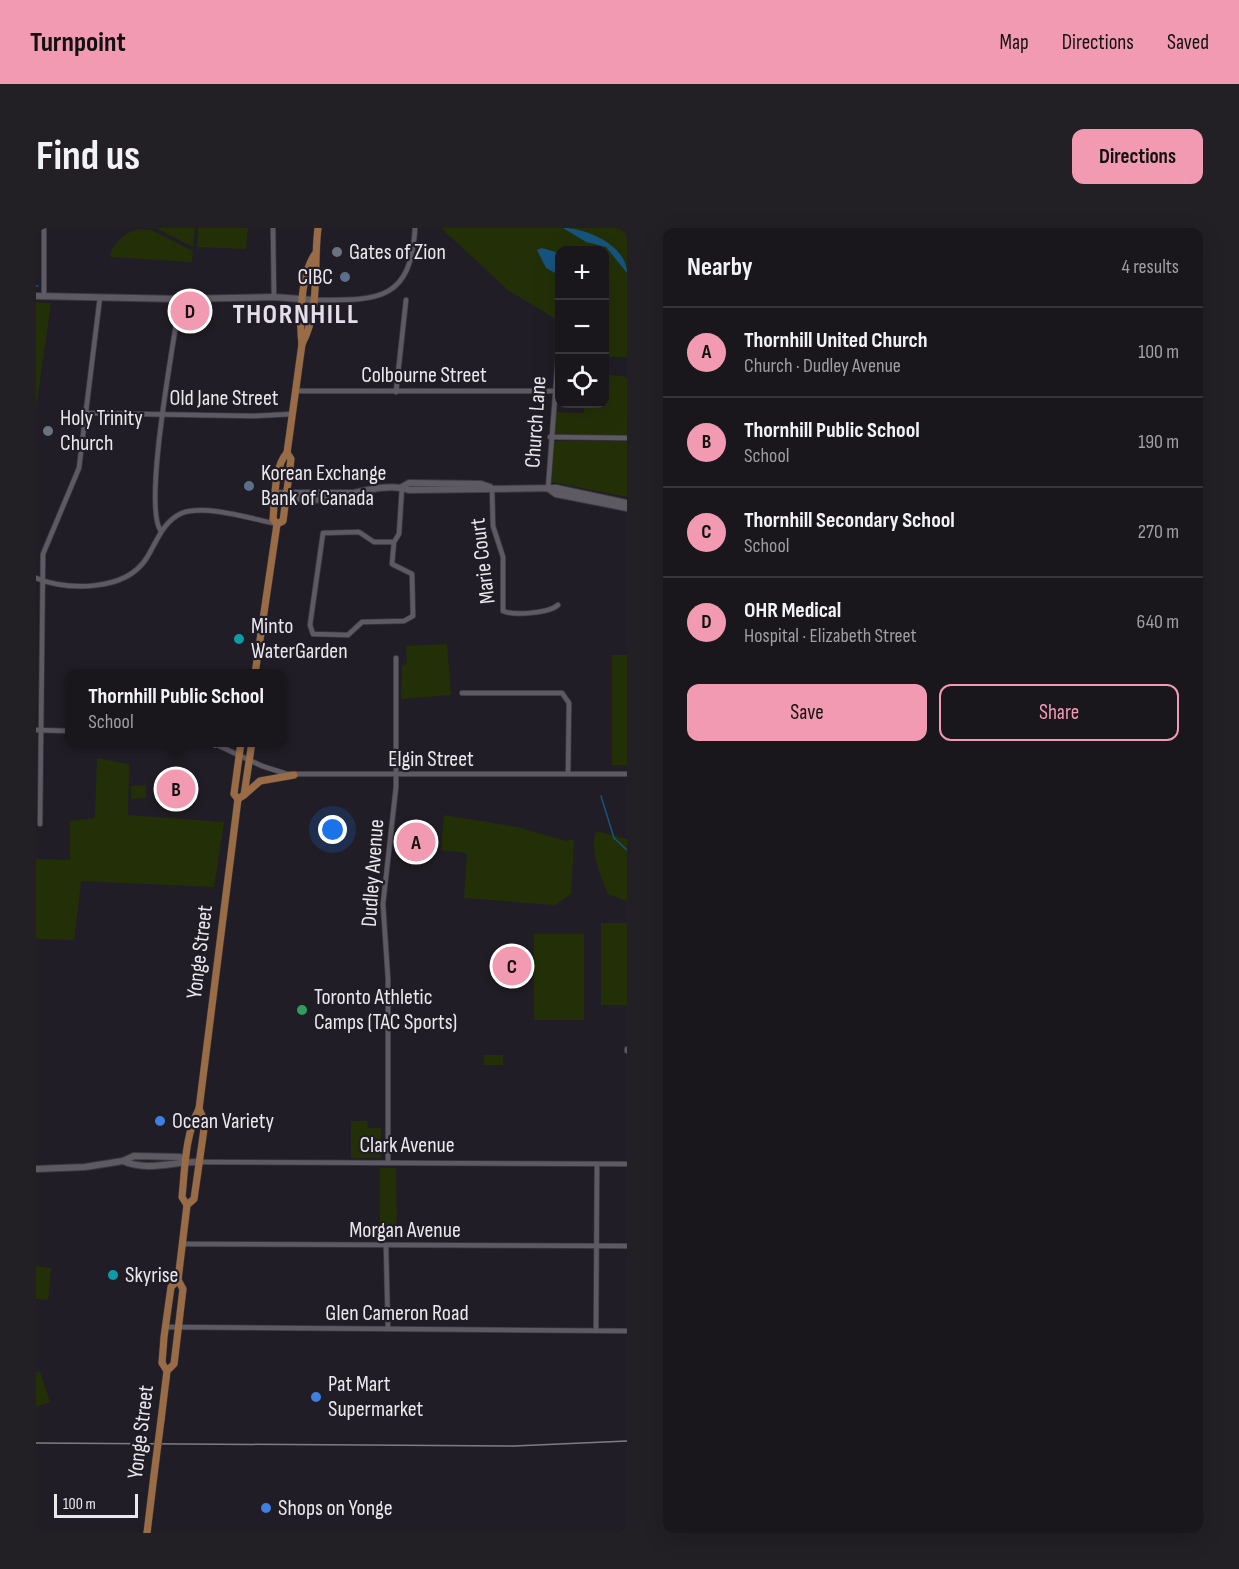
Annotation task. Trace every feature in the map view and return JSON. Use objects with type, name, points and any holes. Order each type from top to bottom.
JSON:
[{"type":"main road","points":[[302,344],[310,328],[314,300],[318,265],[315,254],[318,228]]},
{"type":"main road","points":[[256,669],[277,524],[273,519],[276,493],[281,459],[287,453],[302,344],[300,327],[308,263],[315,254]]},
{"type":"main road","points":[[36,296],[180,299],[274,297],[314,300]]},
{"type":"main road","points":[[277,524],[283,521],[287,494],[291,459],[287,453]]},
{"type":"main road","points":[[276,493],[287,494],[294,498],[346,497],[353,493],[402,487],[410,490],[469,490],[492,487],[556,488],[627,503]]},
{"type":"main road","points":[[548,489],[556,494],[627,508]]},
{"type":"main road","name":"Yonge Street","points":[[241,747],[234,794],[241,797]]},
{"type":"main road","name":"Yonge Street","points":[[167,1371],[174,1365],[183,1289],[178,1280],[187,1205],[182,1197],[186,1161],[194,1120],[200,1109],[241,797],[251,747]]},
{"type":"main road","points":[[241,797],[260,781],[294,775]]},
{"type":"main road","name":"Yonge Street","points":[[187,1205],[194,1199],[205,1122],[200,1109]]},
{"type":"main road","name":"Clark Avenue","points":[[36,1169],[68,1168],[123,1161],[134,1156],[180,1157],[186,1161],[199,1162]]},
{"type":"main road","name":"Yonge Street","points":[[147,1533],[167,1371],[162,1363],[166,1327],[171,1287],[178,1280]]},
{"type":"street","points":[[44,228],[44,296]]},
{"type":"street","points":[[273,228],[274,297]]},
{"type":"street","points":[[314,300],[374,298],[385,293],[403,280],[407,271],[415,228]]},
{"type":"street","points":[[40,824],[38,730],[41,570],[46,542],[59,521],[79,468],[100,297]]},
{"type":"street","points":[[161,531],[156,525],[157,450],[180,299]]},
{"type":"street","points":[[396,392],[406,300]]},
{"type":"street","name":"Church Lane","points":[[548,489],[555,382]]},
{"type":"street","name":"Colbourne Street","points":[[295,391],[554,391]]},
{"type":"street","name":"Old Jane Street","points":[[84,413],[292,414]]},
{"type":"street","points":[[550,437],[627,438]]},
{"type":"street","points":[[394,542],[374,542],[359,532],[323,533],[310,625],[313,634],[344,635],[362,622],[404,621],[411,618],[414,613],[413,578],[407,570],[393,567],[394,542],[399,534],[402,487]]},
{"type":"street","name":"Marie Court","points":[[492,487],[493,526],[503,556],[503,610],[510,613],[547,612],[558,605]]},
{"type":"street","points":[[36,578],[42,581],[96,585],[123,580],[138,569],[161,531],[173,518],[195,510],[277,524]]},
{"type":"street","name":"Dudley Avenue","points":[[388,1163],[388,979],[383,904],[395,776],[396,658]]},
{"type":"street","points":[[462,693],[562,693],[569,703],[568,774]]},
{"type":"street","points":[[38,730],[65,731]]},
{"type":"street","name":"Elgin Street","points":[[223,747],[281,773],[294,775],[627,774]]},
{"type":"street","name":"Clark Avenue","points":[[199,1162],[627,1164]]},
{"type":"street","points":[[596,1330],[597,1164]]},
{"type":"street","name":"Morgan Avenue","points":[[182,1244],[627,1246]]},
{"type":"street","points":[[386,1246],[388,1329]]},
{"type":"street","name":"Glen Cameron Road","points":[[166,1327],[627,1330]]},
{"type":"green space","points":[[156,228],[195,228],[193,247]]},
{"type":"green space","points":[[198,228],[248,228],[246,249],[197,247]]},
{"type":"green space","points":[[441,228],[627,228],[627,357],[609,357],[609,246],[555,246],[555,319],[508,290]]},
{"type":"green space","points":[[139,229],[151,230],[193,251],[192,262],[110,257],[120,239]]},
{"type":"green space","points":[[36,302],[51,303],[36,408]]},
{"type":"green space","points":[[609,375],[627,377],[627,435],[554,436],[555,412],[584,413],[584,408],[609,408]]},
{"type":"green space","points":[[554,441],[627,441],[627,497],[552,482]]},
{"type":"green space","points":[[447,644],[451,695],[401,699],[402,666],[407,663],[406,646]]},
{"type":"green space","points":[[612,655],[627,655],[627,765],[612,765]]},
{"type":"green space","points":[[97,758],[129,764],[128,815],[224,822],[214,887],[81,881],[74,940],[36,939],[36,859],[70,860],[70,821],[95,818]]},
{"type":"green space","points":[[146,785],[146,798],[131,799],[131,786]]},
{"type":"green space","points":[[444,815],[517,827],[566,841],[574,839],[571,894],[555,905],[464,898],[467,853],[441,850]]},
{"type":"green space","points":[[596,831],[627,839],[627,901],[608,894],[595,855]]},
{"type":"green space","points":[[601,923],[627,923],[627,1005],[601,1005]]},
{"type":"green space","points":[[534,934],[584,934],[584,1020],[534,1020]]},
{"type":"green space","points":[[484,1055],[503,1055],[503,1065],[484,1065]]},
{"type":"green space","points":[[351,1121],[367,1121],[368,1128],[381,1128],[381,1158],[351,1158]]},
{"type":"green space","points":[[380,1168],[396,1168],[397,1240],[380,1240]]},
{"type":"green space","points":[[36,1266],[51,1268],[48,1300],[36,1299]]},
{"type":"green space","points":[[40,1371],[50,1402],[36,1407],[36,1373]]},
{"type":"water","points":[[563,228],[583,231],[604,240],[620,255],[627,273],[609,251],[609,246],[586,242]]},
{"type":"water","points":[[542,248],[555,252],[555,273],[546,268],[537,250]]},
{"type":"waterway","points":[[601,796],[614,838],[627,850]]},
{"type":"railway","points":[[36,1443],[514,1446],[627,1441]]},
{"type":"place","name":"Gates of Zion","points":[[337,252]]},
{"type":"place","name":"CIBC","points":[[345,277]]},
{"type":"place","name":"OHR Medical","points":[[190,311]]},
{"type":"place","name":"Holy Trinity Church","points":[[48,431]]},
{"type":"place","name":"Korean Exchange Bank of Canada","points":[[249,486]]},
{"type":"place","name":"Minto WaterGarden","points":[[239,639]]},
{"type":"place","name":"Thornhill Public School","points":[[176,789]]},
{"type":"place","name":"Thornhill United Church","points":[[416,842]]},
{"type":"place","name":"Thornhill Secondary School","points":[[512,966]]},
{"type":"place","name":"Toronto Athletic Camps (TAC Sports)","points":[[302,1010]]},
{"type":"place","name":"Ocean Variety","points":[[160,1121]]},
{"type":"place","name":"Skyrise","points":[[113,1275]]},
{"type":"place","name":"Pat Mart Supermarket","points":[[316,1397]]},
{"type":"place","name":"Shops on Yonge","points":[[266,1508]]},
{"type":"district","name":"THORNHILL","points":[[296,314]]}]
